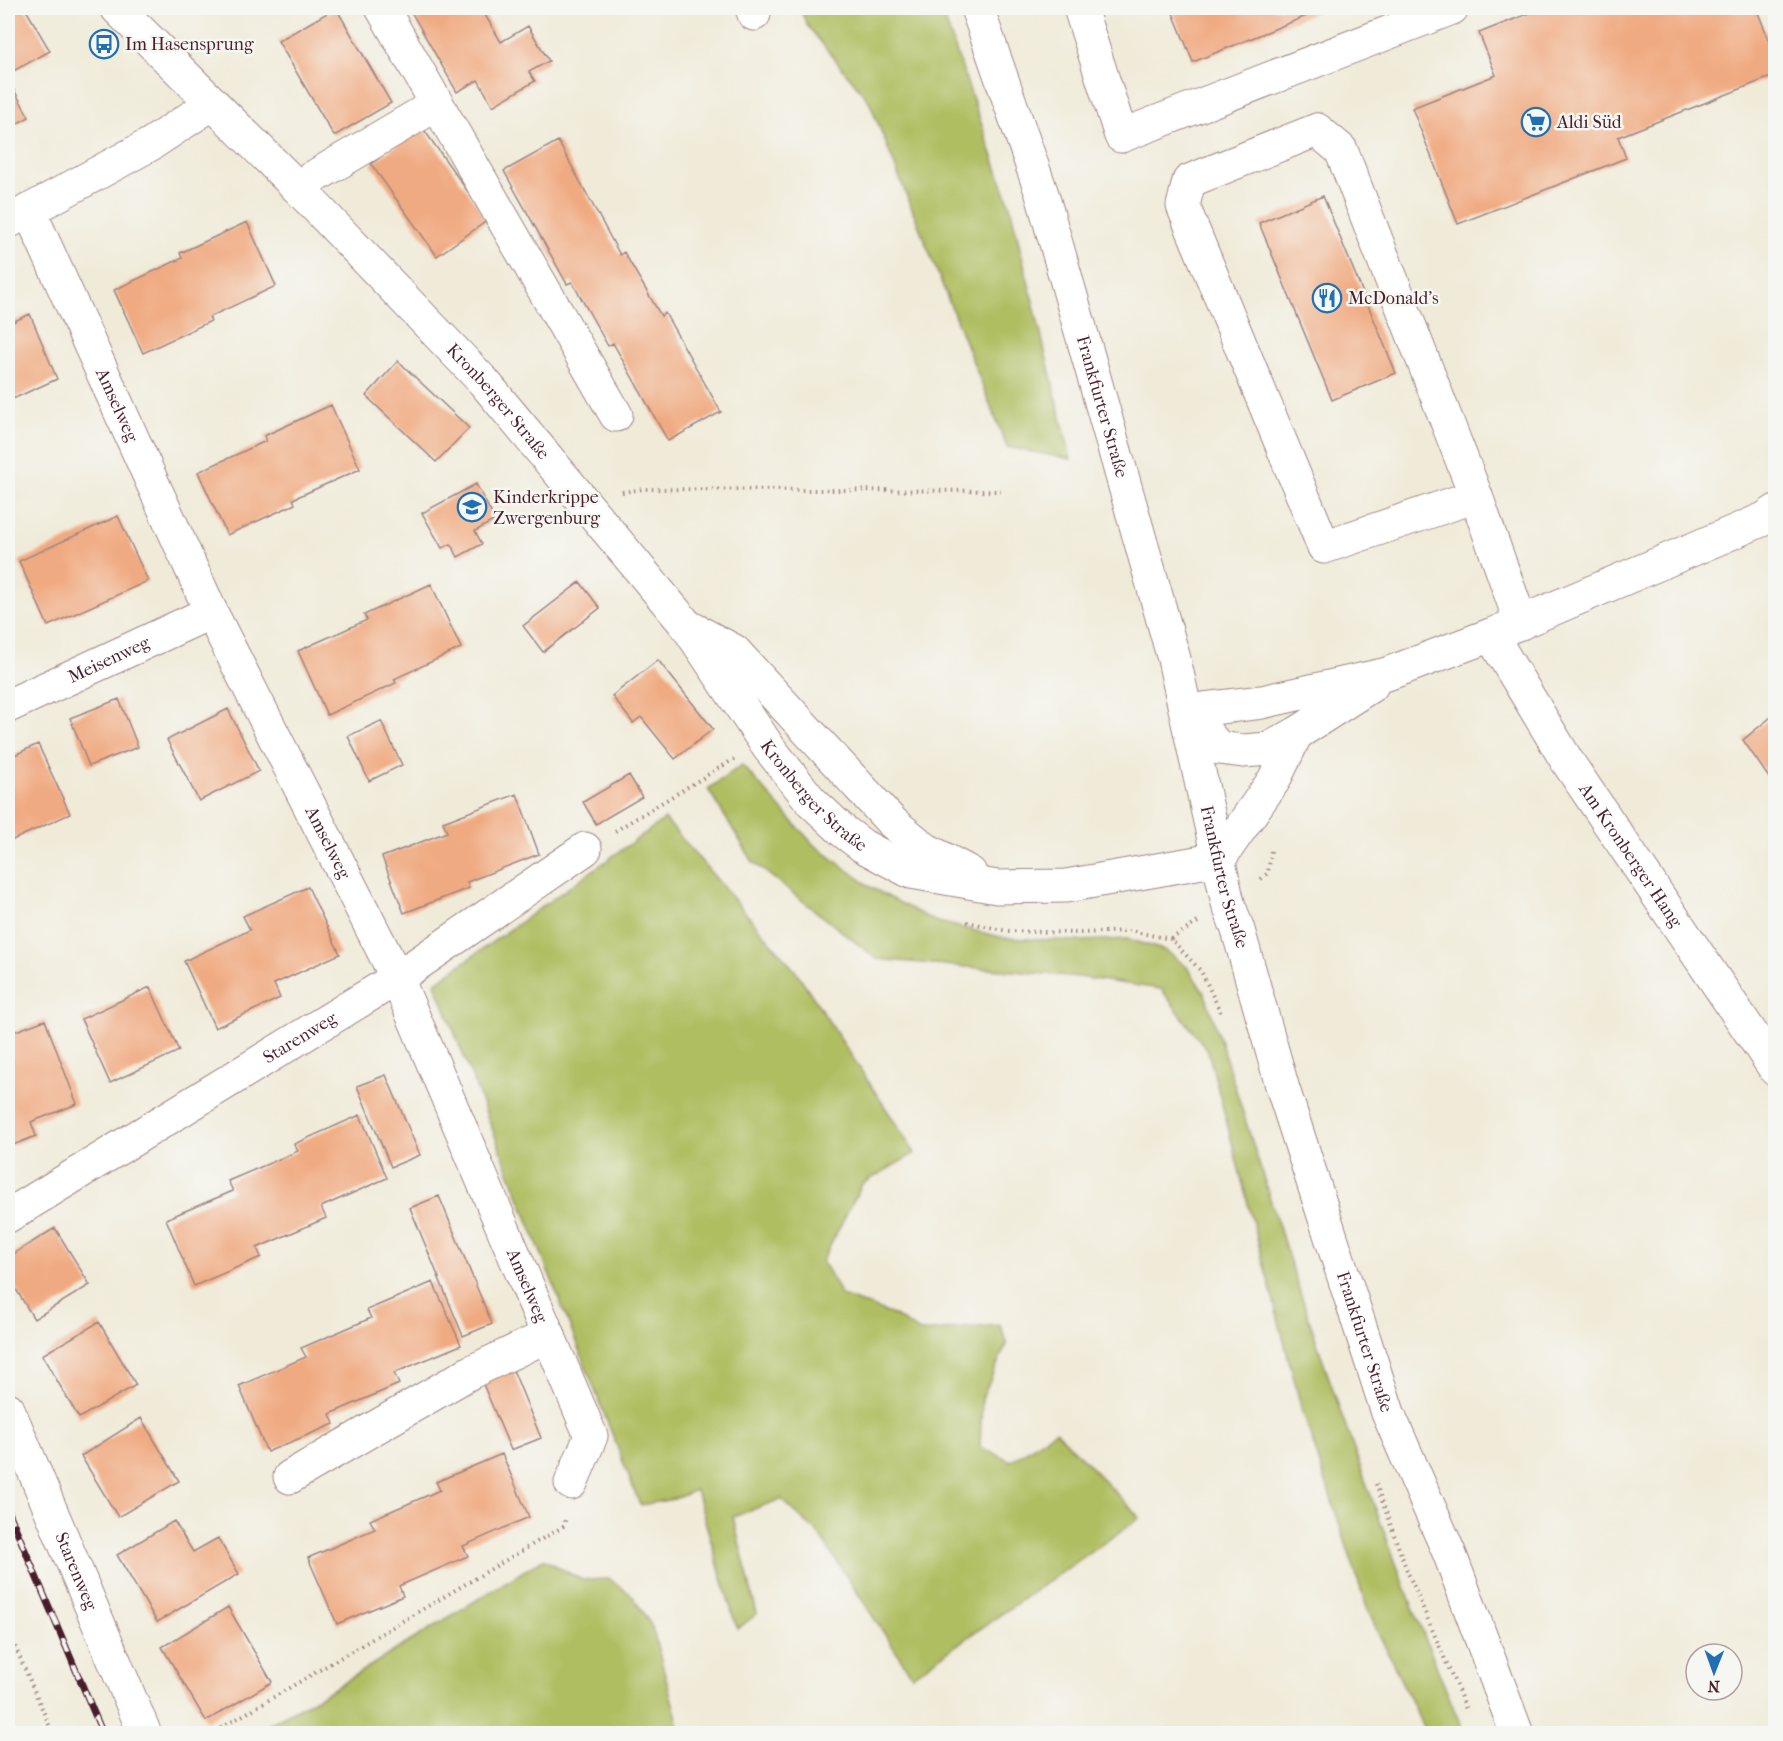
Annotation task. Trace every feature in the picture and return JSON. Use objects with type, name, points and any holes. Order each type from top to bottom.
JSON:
[{"type":"street","name":"Kronberger Straße","points":[[117,8],[297,187],[484,382],[687,626],[769,748],[812,801],[843,831],[863,846],[911,872],[997,887],[1066,886],[1219,859]]},
{"type":"street","points":[[382,8],[616,415]]},
{"type":"street","name":"Frankfurter Straße","points":[[977,8],[1042,194],[1174,659],[1228,903],[1238,930],[1283,1089],[1388,1413],[1450,1555],[1516,1734]]},
{"type":"street","points":[[1080,8],[1121,136],[1452,8]]},
{"type":"street","points":[[18,216],[151,144],[213,103]]},
{"type":"street","points":[[297,187],[437,104]]},
{"type":"street","points":[[1476,496],[1324,547],[1184,206],[1189,181],[1317,130],[1341,150],[1476,496],[1521,622]]},
{"type":"street","name":"Amselweg","points":[[18,216],[211,612],[397,978],[591,1436],[571,1483]]},
{"type":"street","points":[[1187,711],[1262,702],[1387,674],[1491,635],[1764,519],[1776,511]]},
{"type":"street","name":"Meisenweg","points":[[8,706],[211,612]]},
{"type":"street","name":"Kronberger Straße","points":[[687,626],[734,651],[892,822],[925,849],[997,887]]},
{"type":"street","name":"Am Kronberger Hang","points":[[1491,635],[1567,762],[1776,1070]]},
{"type":"street","points":[[1187,711],[1219,748],[1243,751],[1269,749],[1296,734],[1387,674]]},
{"type":"street","points":[[1219,859],[1274,780],[1296,734]]},
{"type":"street","name":"Starenweg","points":[[8,1215],[397,978],[585,849]]},
{"type":"street","points":[[290,1477],[471,1372],[549,1335]]},
{"type":"street","name":"Starenweg","points":[[8,1408],[145,1734]]},
{"type":"path","points":[[580,498],[644,489],[1000,491]]},
{"type":"path","points":[[585,849],[735,759]]},
{"type":"path","points":[[965,921],[1007,931],[1079,933],[1130,931],[1171,939],[1201,971],[1222,1016]]},
{"type":"path","points":[[1374,1479],[1406,1568],[1467,1712]]},
{"type":"path","points":[[212,1734],[564,1526],[571,1483]]},
{"type":"path","points":[[8,1630],[53,1734]]},
{"type":"green space","points":[[800,8],[941,8],[1010,206],[1071,459],[1007,447],[869,101],[807,25]]},
{"type":"green space","points":[[742,765],[813,844],[872,888],[934,921],[1005,938],[1078,941],[1129,939],[1166,951],[1187,967],[1205,994],[1338,1404],[1398,1569],[1464,1733],[1426,1733],[1368,1611],[1301,1406],[1208,1051],[1161,989],[1079,977],[877,959],[753,862],[708,789]]},
{"type":"green space","points":[[665,819],[798,974],[915,1153],[862,1184],[822,1261],[842,1296],[893,1315],[920,1332],[1000,1325],[1007,1343],[982,1398],[980,1447],[1011,1461],[1056,1431],[1140,1518],[912,1676],[818,1533],[781,1499],[733,1517],[757,1614],[737,1629],[696,1490],[674,1499],[640,1505],[435,983]]},
{"type":"green space","points":[[543,1559],[582,1580],[609,1579],[632,1595],[652,1627],[681,1733],[253,1733],[333,1689]]},
{"type":"building","points":[[8,8],[25,8],[50,51],[8,74]]},
{"type":"building","points":[[336,8],[391,103],[334,136],[278,41]]},
{"type":"building","points":[[409,8],[481,8],[501,42],[528,26],[549,61],[529,72],[535,81],[493,106],[478,80],[457,92]]},
{"type":"building","points":[[1171,8],[1326,8],[1193,62]]},
{"type":"building","name":"Aldi Süd","points":[[1543,8],[1756,8],[1776,57],[1776,75],[1618,137],[1626,158],[1458,224],[1412,108],[1496,75],[1479,33]]},
{"type":"building","points":[[8,79],[29,117],[8,129]]},
{"type":"building","points":[[422,127],[488,220],[437,256],[371,164]]},
{"type":"building","points":[[558,141],[620,255],[624,252],[661,316],[665,313],[721,412],[668,441],[613,343],[608,346],[572,282],[567,284],[504,171]]},
{"type":"building","name":"McDonald's","points":[[1323,196],[1396,373],[1332,400],[1259,223]]},
{"type":"building","points":[[247,222],[276,286],[209,317],[211,321],[143,353],[114,290],[182,258],[180,253]]},
{"type":"building","points":[[30,314],[57,379],[8,401],[8,324]]},
{"type":"building","points":[[398,361],[469,428],[436,462],[366,396]]},
{"type":"building","points":[[331,405],[360,469],[293,499],[295,504],[227,535],[198,472],[266,441],[264,436]]},
{"type":"building","points":[[476,484],[495,520],[475,531],[482,544],[458,557],[451,544],[442,548],[422,513]]},
{"type":"building","points":[[118,516],[148,581],[48,626],[19,561]]},
{"type":"building","points":[[580,582],[600,608],[543,652],[523,626]]},
{"type":"building","points":[[431,584],[461,648],[394,679],[396,683],[327,715],[298,651],[367,620],[364,615]]},
{"type":"building","points":[[658,660],[713,729],[675,759],[641,717],[633,723],[612,696]]},
{"type":"building","points":[[119,699],[138,747],[89,766],[70,718]]},
{"type":"building","points":[[228,709],[259,771],[199,801],[167,740]]},
{"type":"building","points":[[1776,713],[1776,788],[1743,740]]},
{"type":"building","points":[[381,721],[402,765],[369,781],[348,736]]},
{"type":"building","points":[[38,744],[70,814],[8,842],[8,758]]},
{"type":"building","points":[[629,775],[642,797],[596,824],[583,802]]},
{"type":"building","points":[[517,794],[539,854],[467,882],[469,888],[404,913],[382,857],[447,832],[443,822]]},
{"type":"building","points":[[308,887],[340,954],[274,984],[280,998],[215,1028],[184,961],[250,930],[243,916]]},
{"type":"building","points":[[150,987],[179,1051],[110,1083],[81,1019]]},
{"type":"building","points":[[45,1020],[77,1104],[31,1122],[36,1136],[8,1147],[8,1034]]},
{"type":"building","points":[[386,1075],[420,1155],[391,1167],[357,1086]]},
{"type":"building","points":[[360,1115],[387,1178],[321,1207],[326,1218],[257,1248],[261,1257],[194,1286],[166,1219],[233,1191],[228,1181],[298,1151],[294,1144]]},
{"type":"building","points":[[439,1196],[492,1324],[463,1336],[410,1208]]},
{"type":"building","points":[[55,1228],[90,1285],[34,1319],[8,1276],[8,1257]]},
{"type":"building","points":[[433,1282],[461,1345],[394,1373],[399,1384],[330,1414],[334,1424],[267,1452],[239,1386],[306,1357],[301,1348],[371,1318],[367,1310]]},
{"type":"building","points":[[99,1322],[136,1385],[79,1418],[42,1355]]},
{"type":"building","points":[[511,1365],[541,1438],[511,1450],[480,1377]]},
{"type":"building","points":[[141,1418],[179,1481],[118,1517],[81,1456]]},
{"type":"building","points":[[502,1454],[529,1517],[463,1546],[468,1556],[399,1586],[403,1596],[337,1624],[308,1558],[375,1529],[370,1520],[440,1490],[436,1482]]},
{"type":"building","points":[[174,1521],[193,1552],[218,1538],[239,1574],[157,1622],[117,1555]]},
{"type":"building","points":[[228,1607],[272,1682],[206,1721],[162,1647]]},
{"type":"railway","points":[[8,1510],[103,1734]]},
{"type":"place","name":"Im Hasensprung","points":[[104,44]]},
{"type":"place","name":"Aldi Süd","points":[[1536,122]]},
{"type":"place","name":"McDonald's","points":[[1327,298]]},
{"type":"place","name":"Kinderkrippe Zwergenburg","points":[[472,507]]}]
